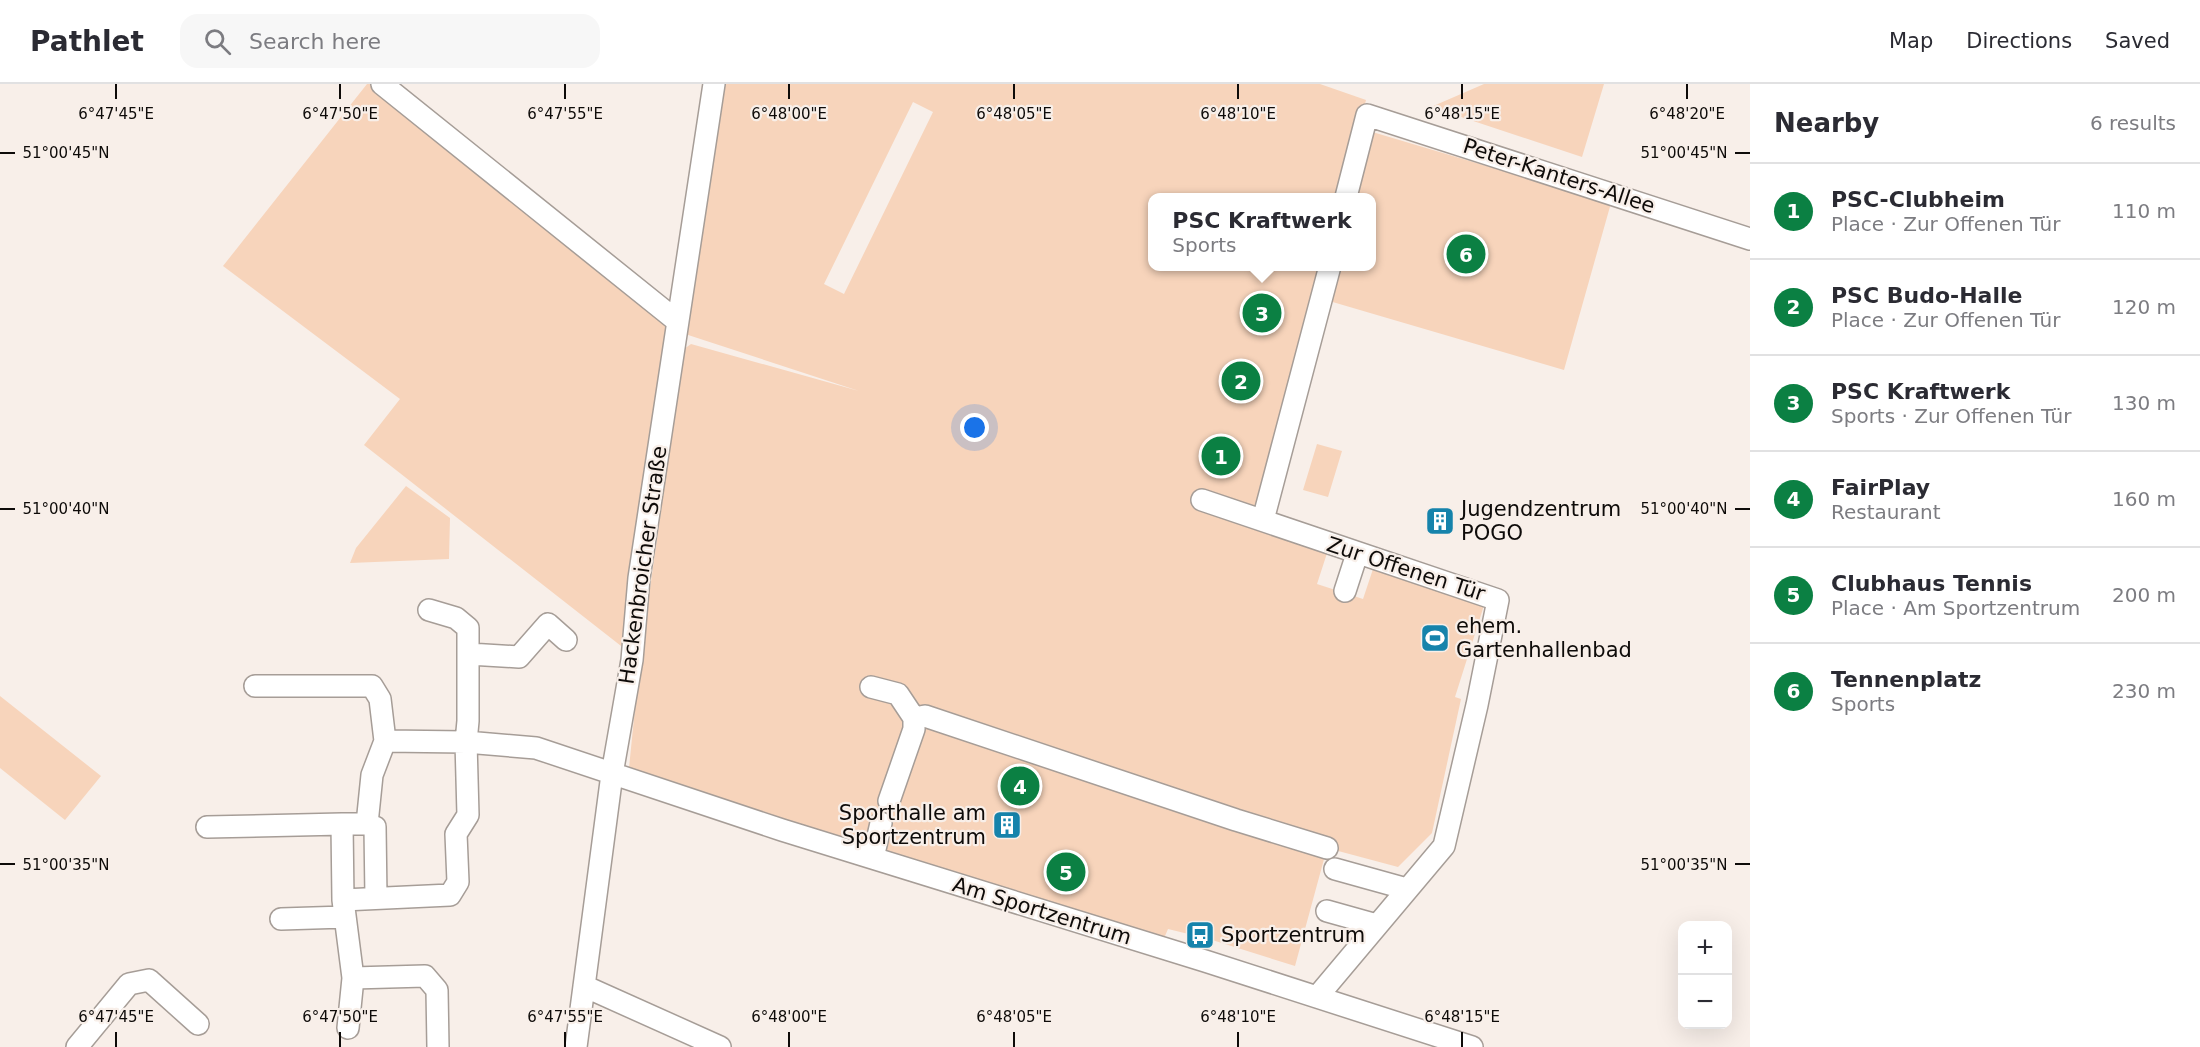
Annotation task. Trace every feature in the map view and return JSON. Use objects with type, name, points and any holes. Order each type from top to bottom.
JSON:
[{"type":"street","points":[[382,84],[677,321]]},
{"type":"street","name":"Hackenbroicher Straße","points":[[576,1047],[612,774],[632,660],[639,578],[714,84]]},
{"type":"street","name":"Peter-Kanters-Allee","points":[[1347,193],[1366,115],[1750,239]]},
{"type":"street","points":[[1263,520],[1329,271]]},
{"type":"street","name":"Zur Offenen Tür","points":[[1202,500],[1498,600],[1477,705],[1444,846],[1317,997]]},
{"type":"street","points":[[1345,591],[1357,554]]},
{"type":"street","points":[[281,919],[344,909],[376,898],[450,895],[458,882],[456,834],[468,815],[466,742],[468,628],[456,618],[429,610]]},
{"type":"street","points":[[469,654],[519,657],[548,624],[566,640]]},
{"type":"street","points":[[255,686],[372,686],[380,699],[385,741],[372,775],[367,824]]},
{"type":"street","points":[[870,687],[898,694],[914,718],[914,729],[889,801]]},
{"type":"street","points":[[914,718],[925,716],[1327,848]]},
{"type":"street","name":"Am Sportzentrum","points":[[385,741],[466,742],[536,748],[782,830],[1317,997],[1412,1038],[1472,1047]]},
{"type":"street","points":[[873,858],[881,823]]},
{"type":"street","points":[[342,824],[344,909],[353,978],[348,1029]]},
{"type":"street","points":[[207,827],[367,824],[375,827],[376,898]]},
{"type":"street","points":[[1335,869],[1407,889]]},
{"type":"street","points":[[1327,911],[1377,924]]},
{"type":"street","points":[[353,978],[425,976],[437,990],[438,1047]]},
{"type":"street","points":[[77,1047],[129,984],[149,980],[198,1024]]},
{"type":"street","points":[[584,986],[720,1047]]},
{"type":"shaded area","points":[[367,84],[376,84],[670,328],[630,653],[364,445],[400,399],[223,266]]},
{"type":"shaded area","points":[[719,84],[1320,84],[1366,100],[1359,128],[1611,203],[1564,370],[1319,298],[1261,520],[1330,544],[1317,584],[1363,599],[1376,560],[1486,599],[1455,697],[1461,699],[1432,833],[1398,867],[1327,848],[1295,966],[1209,939],[1168,929],[1165,936],[1161,937],[869,845],[837,838],[629,768],[640,659],[684,349],[691,344],[859,391],[682,333]],"holes":[[[913,102],[933,112],[844,294],[824,284]]]},
{"type":"shaded area","points":[[1484,84],[1604,84],[1582,157],[1431,107]]},
{"type":"shaded area","points":[[1317,444],[1342,451],[1328,497],[1303,490]]},
{"type":"shaded area","points":[[406,486],[450,518],[449,559],[350,563],[356,548]]},
{"type":"shaded area","points":[[0,696],[101,776],[65,820],[0,768]]},
{"type":"place","name":"Tennenplatz","points":[[1466,254]]},
{"type":"place","name":"PSC Kraftwerk","points":[[1262,313]]},
{"type":"place","name":"PSC Budo-Halle","points":[[1241,381]]},
{"type":"place","name":"PSC-Clubheim","points":[[1221,456]]},
{"type":"place","name":"Jugendzentrum POGO","points":[[1440,521]]},
{"type":"place","name":"ehem. Gartenhallenbad","points":[[1435,638]]},
{"type":"place","name":"FairPlay","points":[[1020,786]]},
{"type":"place","name":"Sporthalle am Sportzentrum","points":[[1007,825]]},
{"type":"place","name":"Clubhaus Tennis","points":[[1066,872]]},
{"type":"place","name":"Sportzentrum","points":[[1200,935]]}]
